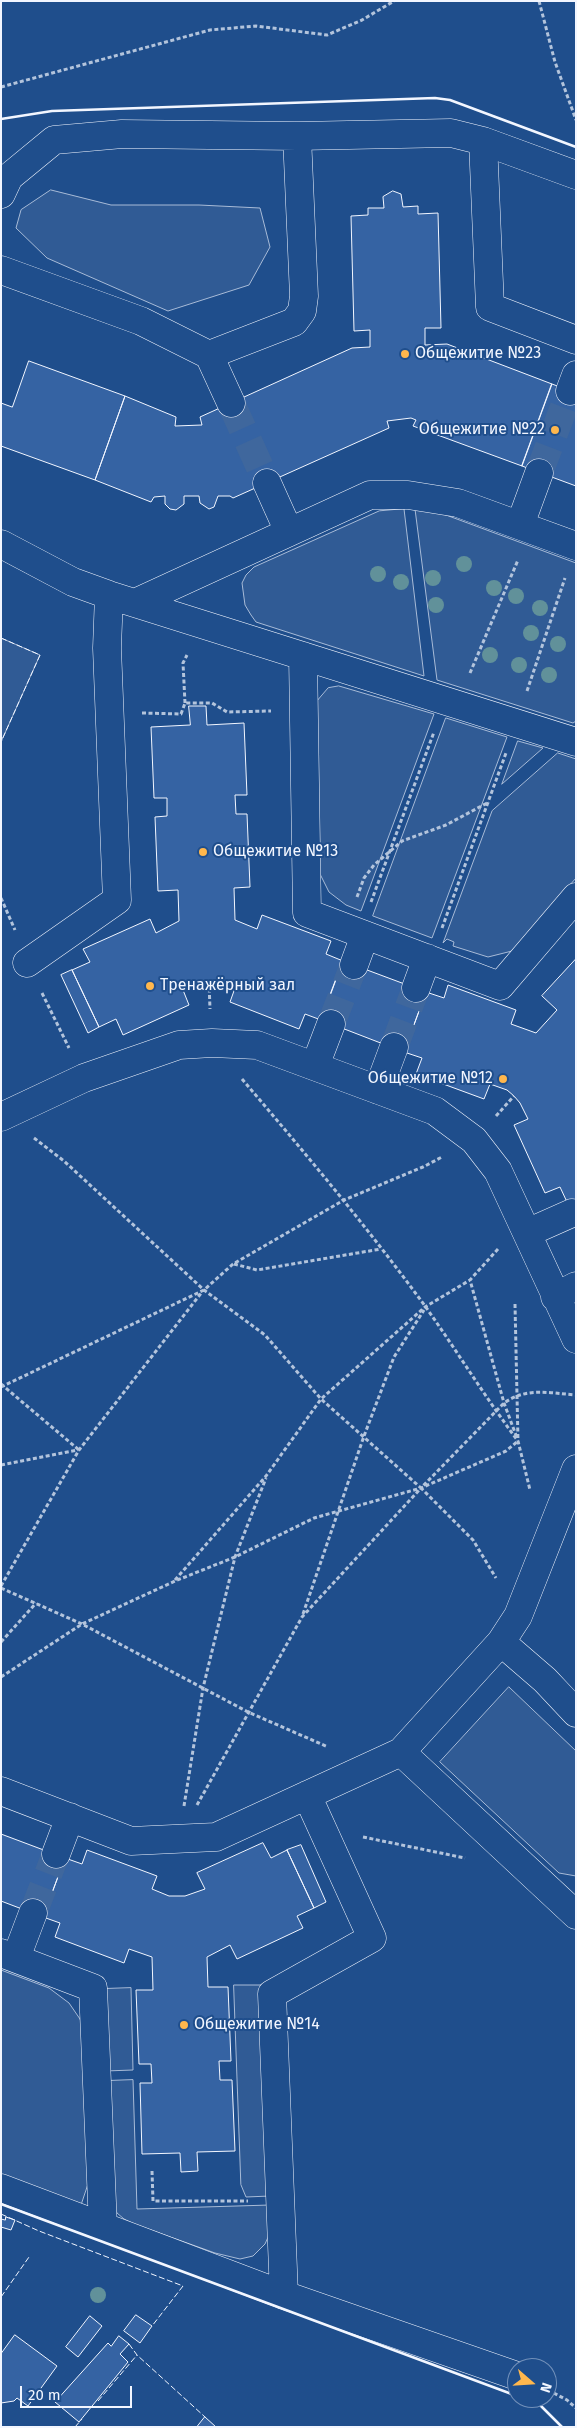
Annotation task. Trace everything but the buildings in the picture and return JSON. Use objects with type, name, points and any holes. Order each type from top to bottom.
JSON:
[{"type":"lane","points":[[1,194],[9,176],[54,140],[122,134],[297,136],[451,133],[483,141],[576,175]]},
{"type":"lane","points":[[209,355],[294,322],[302,311],[304,296],[297,136]]},
{"type":"lane","points":[[483,141],[490,307],[576,340]]},
{"type":"lane","points":[[1,270],[142,321],[209,355],[231,403]]},
{"type":"lane","points":[[526,527],[539,473]]},
{"type":"lane","points":[[267,483],[290,532]]},
{"type":"lane","points":[[135,603],[370,495],[408,495],[458,503],[576,546]]},
{"type":"lane","points":[[1,544],[73,582],[109,595],[576,742]]},
{"type":"lane","points":[[27,963],[117,900],[107,648],[109,595]]},
{"type":"lane","points":[[303,656],[302,710],[307,913],[500,986],[576,897]]},
{"type":"lane","points":[[354,965],[356,932]]},
{"type":"lane","points":[[416,988],[429,959]]},
{"type":"lane","points":[[315,1066],[332,1024]]},
{"type":"lane","points":[[2,1116],[84,1078],[179,1045],[212,1043],[257,1045],[435,1111],[474,1140],[498,1171],[527,1234],[566,1292],[576,1339]]},
{"type":"lane","points":[[378,1090],[394,1047]]},
{"type":"lane","points":[[527,1234],[572,1213]]},
{"type":"lane","points":[[3,1798],[70,1817],[131,1841],[216,1837],[401,1752],[501,1642],[518,1616],[576,1469]]},
{"type":"lane","points":[[501,1642],[544,1680],[576,1714]]},
{"type":"lane","points":[[401,1752],[576,1915]]},
{"type":"lane","points":[[284,2294],[272,1994],[372,1938],[307,1795]]},
{"type":"lane","points":[[56,1854],[70,1817]]},
{"type":"lane","points":[[33,1913],[8,1955],[93,1988],[103,2227]]},
{"type":"lane","points":[[1,2188],[284,2294],[507,2372]]},
{"type":"path","points":[[1,88],[210,30],[256,26],[327,35],[362,20],[394,1]]},
{"type":"path","points":[[539,1],[555,62],[576,120]]},
{"type":"path","points":[[356,932],[390,853],[439,718],[464,686],[526,527]]},
{"type":"path","points":[[429,959],[489,802],[576,546]]},
{"type":"path","points":[[109,713],[180,714],[185,703],[183,663],[198,623]]},
{"type":"path","points":[[185,703],[212,703],[227,712],[302,710]]},
{"type":"path","points":[[356,932],[364,878],[374,864],[390,853],[402,841],[446,825],[489,802]]},
{"type":"path","points":[[212,1043],[344,1200],[425,1307],[496,1412],[518,1440]]},
{"type":"path","points":[[2,1116],[64,1161],[204,1290],[265,1335],[321,1399],[421,1488],[474,1540],[518,1616]]},
{"type":"path","points":[[369,1766],[248,1712],[82,1624],[1,1587],[79,1450],[204,1290],[233,1264],[344,1200],[423,1167],[474,1140]]},
{"type":"path","points":[[175,1581],[266,1476],[321,1399],[425,1307],[470,1280],[504,1242],[527,1234]]},
{"type":"path","points":[[233,1264],[257,1270],[381,1249]]},
{"type":"path","points":[[470,1280],[504,1404],[518,1440],[534,1506],[557,1520]]},
{"type":"path","points":[[79,1450],[2,1386],[204,1290]]},
{"type":"path","points":[[515,1304],[518,1440]]},
{"type":"path","points":[[179,1839],[302,1617],[364,1436],[394,1357],[425,1307]]},
{"type":"path","points":[[302,1617],[421,1488],[504,1404],[516,1395],[529,1392],[576,1395]]},
{"type":"path","points":[[1,1677],[82,1624],[175,1581],[235,1557],[314,1518],[421,1488],[506,1451],[518,1440]]},
{"type":"path","points":[[1,1465],[79,1450]]},
{"type":"path","points":[[179,1839],[203,1688],[235,1557],[266,1476]]},
{"type":"path","points":[[1,1642],[36,1604]]},
{"type":"path","points":[[323,1828],[474,1860]]},
{"type":"path","points":[[152,2171],[153,2201],[281,2200]]},
{"type":"path","points":[[557,2394],[576,2408]]},
{"type":"shaded area","points":[[51,190],[111,205],[199,205],[260,208],[270,247],[249,285],[168,311],[47,258],[16,228],[21,210]]},
{"type":"shaded area","points":[[427,508],[576,563],[576,721],[573,723],[437,680],[415,509]]},
{"type":"shaded area","points":[[404,509],[424,676],[256,622],[245,605],[242,583],[246,575],[254,567],[379,511]]},
{"type":"shaded area","points":[[1,638],[40,655],[1,742]]},
{"type":"shaded area","points":[[339,686],[434,714],[361,911],[346,905],[329,892],[318,870],[316,702],[328,688]]},
{"type":"shaded area","points":[[446,718],[507,737],[432,938],[373,916]]},
{"type":"shaded area","points":[[518,741],[543,748],[502,784]]},
{"type":"shaded area","points":[[558,753],[576,759],[576,878],[512,951],[488,957],[453,946],[454,942],[447,939],[443,943],[492,811]]},
{"type":"shaded area","points":[[509,1687],[576,1751],[576,1876],[559,1873],[440,1762]]},
{"type":"shaded area","points":[[1,1970],[49,1988],[69,2003],[80,2019],[84,2031],[90,2178],[81,2205],[1,2175]]},
{"type":"shaded area","points":[[234,1985],[264,1985],[270,2196],[246,2197],[241,2185]]},
{"type":"shaded area","points":[[131,1988],[133,2070],[105,2071],[103,1989]]},
{"type":"shaded area","points":[[133,2080],[137,2209],[270,2205],[269,2235],[265,2244],[253,2256],[240,2259],[215,2253],[134,2224],[117,2213],[112,2202],[106,2081]]},
{"type":"tunnel","points":[[539,473],[570,391]]},
{"type":"tunnel","points":[[231,403],[267,483]]},
{"type":"tunnel","points":[[331,1024],[354,965]]},
{"type":"tunnel","points":[[394,1047],[416,988]]},
{"type":"tunnel","points":[[33,1913],[56,1854]]},
{"type":"fence","points":[[1,638],[40,655],[1,742]]},
{"type":"fence","points":[[1,2214],[39,2231],[183,2286],[152,2326]]},
{"type":"fence","points":[[1,2297],[29,2257]]},
{"type":"fence","points":[[129,2344],[137,2355],[205,2417]]},
{"type":"fence","points":[[98,2401],[137,2355]]},
{"type":"fence","points":[[75,2427],[82,2419]]},
{"type":"wall","points":[[1,119],[52,111],[435,98],[450,100],[576,147]]},
{"type":"wall","points":[[1,2204],[507,2392]]},
{"type":"wall","points":[[543,2408],[562,2427]]},
{"type":"place","name":"Общежитие №23","points":[[405,354]]},
{"type":"place","name":"Общежитие №22","points":[[555,430]]},
{"type":"place","name":"Общежитие №13","points":[[203,852]]},
{"type":"place","name":"Тренажёрный зал","points":[[150,986]]},
{"type":"place","name":"Общежитие №12","points":[[503,1079]]},
{"type":"place","name":"Общежитие №14","points":[[184,2025]]}]
